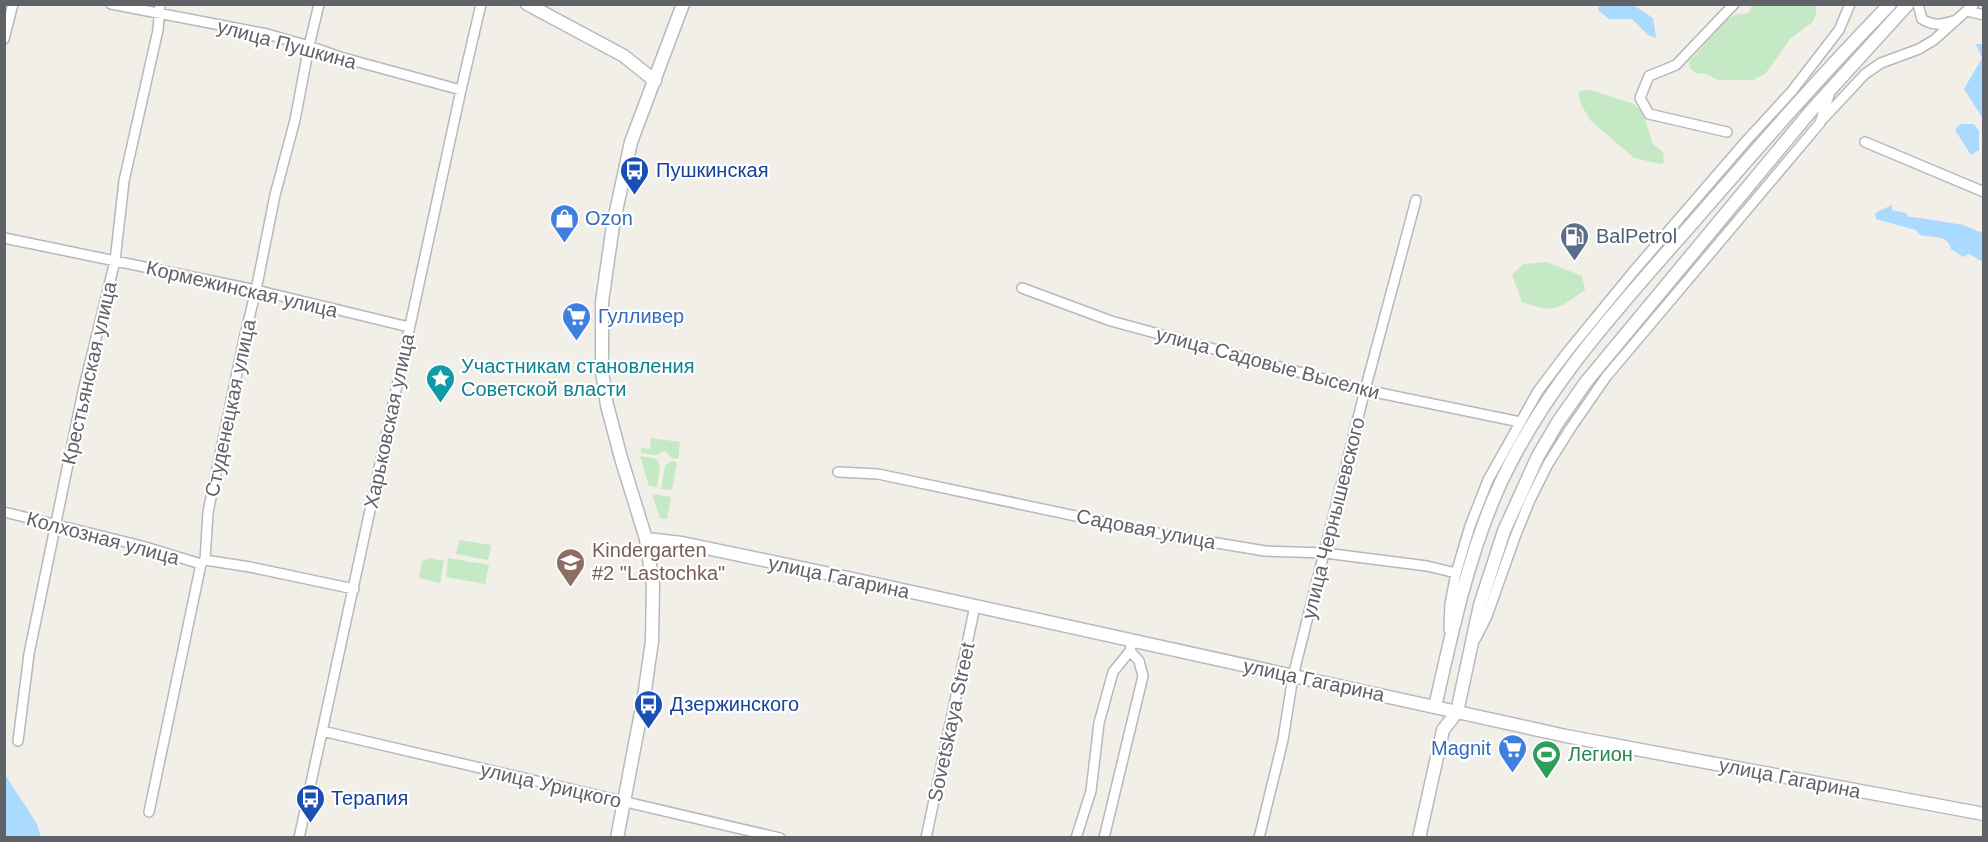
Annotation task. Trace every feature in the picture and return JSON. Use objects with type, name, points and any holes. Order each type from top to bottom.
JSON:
[{"type":"main road","points":[[527,4],[624,56],[655,81]]},
{"type":"main road","points":[[617,837],[644,697],[652,641],[653,585],[646,539],[621,458],[602,372],[601,338],[605,276],[631,142],[683,4]]},
{"type":"main road","points":[[1443,730],[1435,707],[1464,585],[1482,529],[1510,465],[1538,414],[1562,379],[1638,285],[1816,83],[1890,4]]},
{"type":"main road","points":[[1419,837],[1443,730],[1457,712],[1480,605],[1504,531],[1538,456],[1586,382],[1831,89],[1908,4]]},
{"type":"main road","name":"улица Гагарина","points":[[646,539],[682,543],[975,606],[1131,646],[1293,676],[1600,742],[1983,814]]},
{"type":"street","points":[[4,39],[13,4]]},
{"type":"street","name":"улица Пушкина","points":[[111,4],[160,9],[267,34],[340,57],[461,90]]},
{"type":"street","name":"Студенецкая улица","points":[[149,812],[203,562],[208,512],[244,339],[275,195],[295,120],[319,4]]},
{"type":"street","name":"Харьковская улица","points":[[299,837],[481,4]]},
{"type":"street","points":[[1727,132],[1649,114],[1640,98],[1649,76],[1676,65],[1734,4]]},
{"type":"street","points":[[1450,642],[1450,604],[1456,573],[1470,526],[1488,480],[1538,391],[1569,350],[1710,182],[1792,90],[1839,30],[1850,4]]},
{"type":"street","points":[[1918,4],[1922,19],[1930,24],[1941,25],[1955,21]]},
{"type":"street","points":[[1470,647],[1487,616],[1515,537],[1548,464],[1606,377],[1864,74],[1881,63],[1919,49],[1934,40],[1971,8],[1983,15]]},
{"type":"street","name":"Крестьянская улица","points":[[18,741],[29,654],[83,391],[115,261],[124,181],[158,30],[160,9]]},
{"type":"street","points":[[1792,90],[1816,83]]},
{"type":"street","points":[[1820,123],[1831,89]]},
{"type":"street","points":[[1865,142],[1983,192]]},
{"type":"street","name":"улица Чернышевского","points":[[1259,837],[1283,740],[1293,676],[1365,390],[1416,200]]},
{"type":"street","name":"Кормежинская улица","points":[[4,238],[256,290],[409,327]]},
{"type":"street","name":"улица Садовые Выселки","points":[[1022,288],[1111,321],[1365,390],[1520,422]]},
{"type":"street","name":"Садовая улица","points":[[838,472],[878,474],[1150,532],[1265,551],[1325,553],[1427,566],[1456,573]]},
{"type":"street","name":"Колхозная улица","points":[[4,512],[203,562],[250,567],[354,589]]},
{"type":"street","name":"Sovetskaya Street","points":[[926,837],[975,606]]},
{"type":"street","points":[[1076,837],[1091,791],[1099,723],[1113,672],[1131,646],[1139,661],[1143,676],[1104,837]]},
{"type":"street","name":"улица Урицкого","points":[[322,731],[780,837]]},
{"type":"green space","points":[[1752,5],[1816,5],[1816,14],[1813,22],[1790,39],[1765,74],[1753,80],[1719,80],[1706,74],[1696,73],[1690,68],[1689,62],[1727,20],[1734,15],[1749,13]]},
{"type":"green space","points":[[1591,90],[1634,104],[1643,114],[1653,144],[1663,152],[1664,162],[1661,164],[1634,158],[1590,120],[1578,93]]},
{"type":"green space","points":[[1547,262],[1582,276],[1585,290],[1556,308],[1542,308],[1522,302],[1512,275],[1523,264]]},
{"type":"green space","points":[[651,438],[680,442],[678,459],[671,458],[667,452],[663,451],[656,455],[641,453],[641,448],[650,449]]},
{"type":"green space","points":[[640,456],[656,459],[660,465],[657,487],[649,486]]},
{"type":"green space","points":[[671,461],[677,462],[672,490],[661,489],[665,466]]},
{"type":"green space","points":[[652,494],[671,497],[667,519],[660,518]]},
{"type":"green space","points":[[459,540],[491,545],[488,560],[456,554]]},
{"type":"green space","points":[[430,558],[444,561],[440,583],[419,578],[422,561]]},
{"type":"green space","points":[[448,558],[489,565],[485,584],[446,577]]},
{"type":"water","points":[[1628,4],[1653,18],[1656,38],[1648,35],[1632,19],[1609,19],[1598,10],[1599,5]]},
{"type":"water","points":[[1976,44],[1983,44],[1983,119],[1964,89],[1982,58]]},
{"type":"water","points":[[1960,124],[1974,124],[1979,131],[1979,150],[1971,155],[1955,130]]},
{"type":"water","points":[[1892,205],[1892,210],[1906,213],[1909,217],[1959,224],[1982,232],[1983,262],[1969,254],[1963,257],[1951,249],[1947,241],[1943,239],[1920,235],[1916,230],[1876,219],[1875,213]]},
{"type":"water","points":[[4,773],[37,824],[41,837],[5,837]]},
{"type":"place","name":"Пушкинская","points":[[635,196]]},
{"type":"place","name":"Ozon","points":[[564,244]]},
{"type":"place","name":"BalPetrol","points":[[1575,262]]},
{"type":"place","name":"Гулливер","points":[[577,342]]},
{"type":"place","name":"Участникам становления Советской власти","points":[[440,404]]},
{"type":"place","name":"Kindergarten #2 \"Lastochka\"","points":[[571,588]]},
{"type":"place","name":"Дзержинского","points":[[649,730]]},
{"type":"place","name":"Magnit","points":[[1512,774]]},
{"type":"place","name":"Легион","points":[[1547,780]]},
{"type":"place","name":"Терапия","points":[[310,824]]}]
